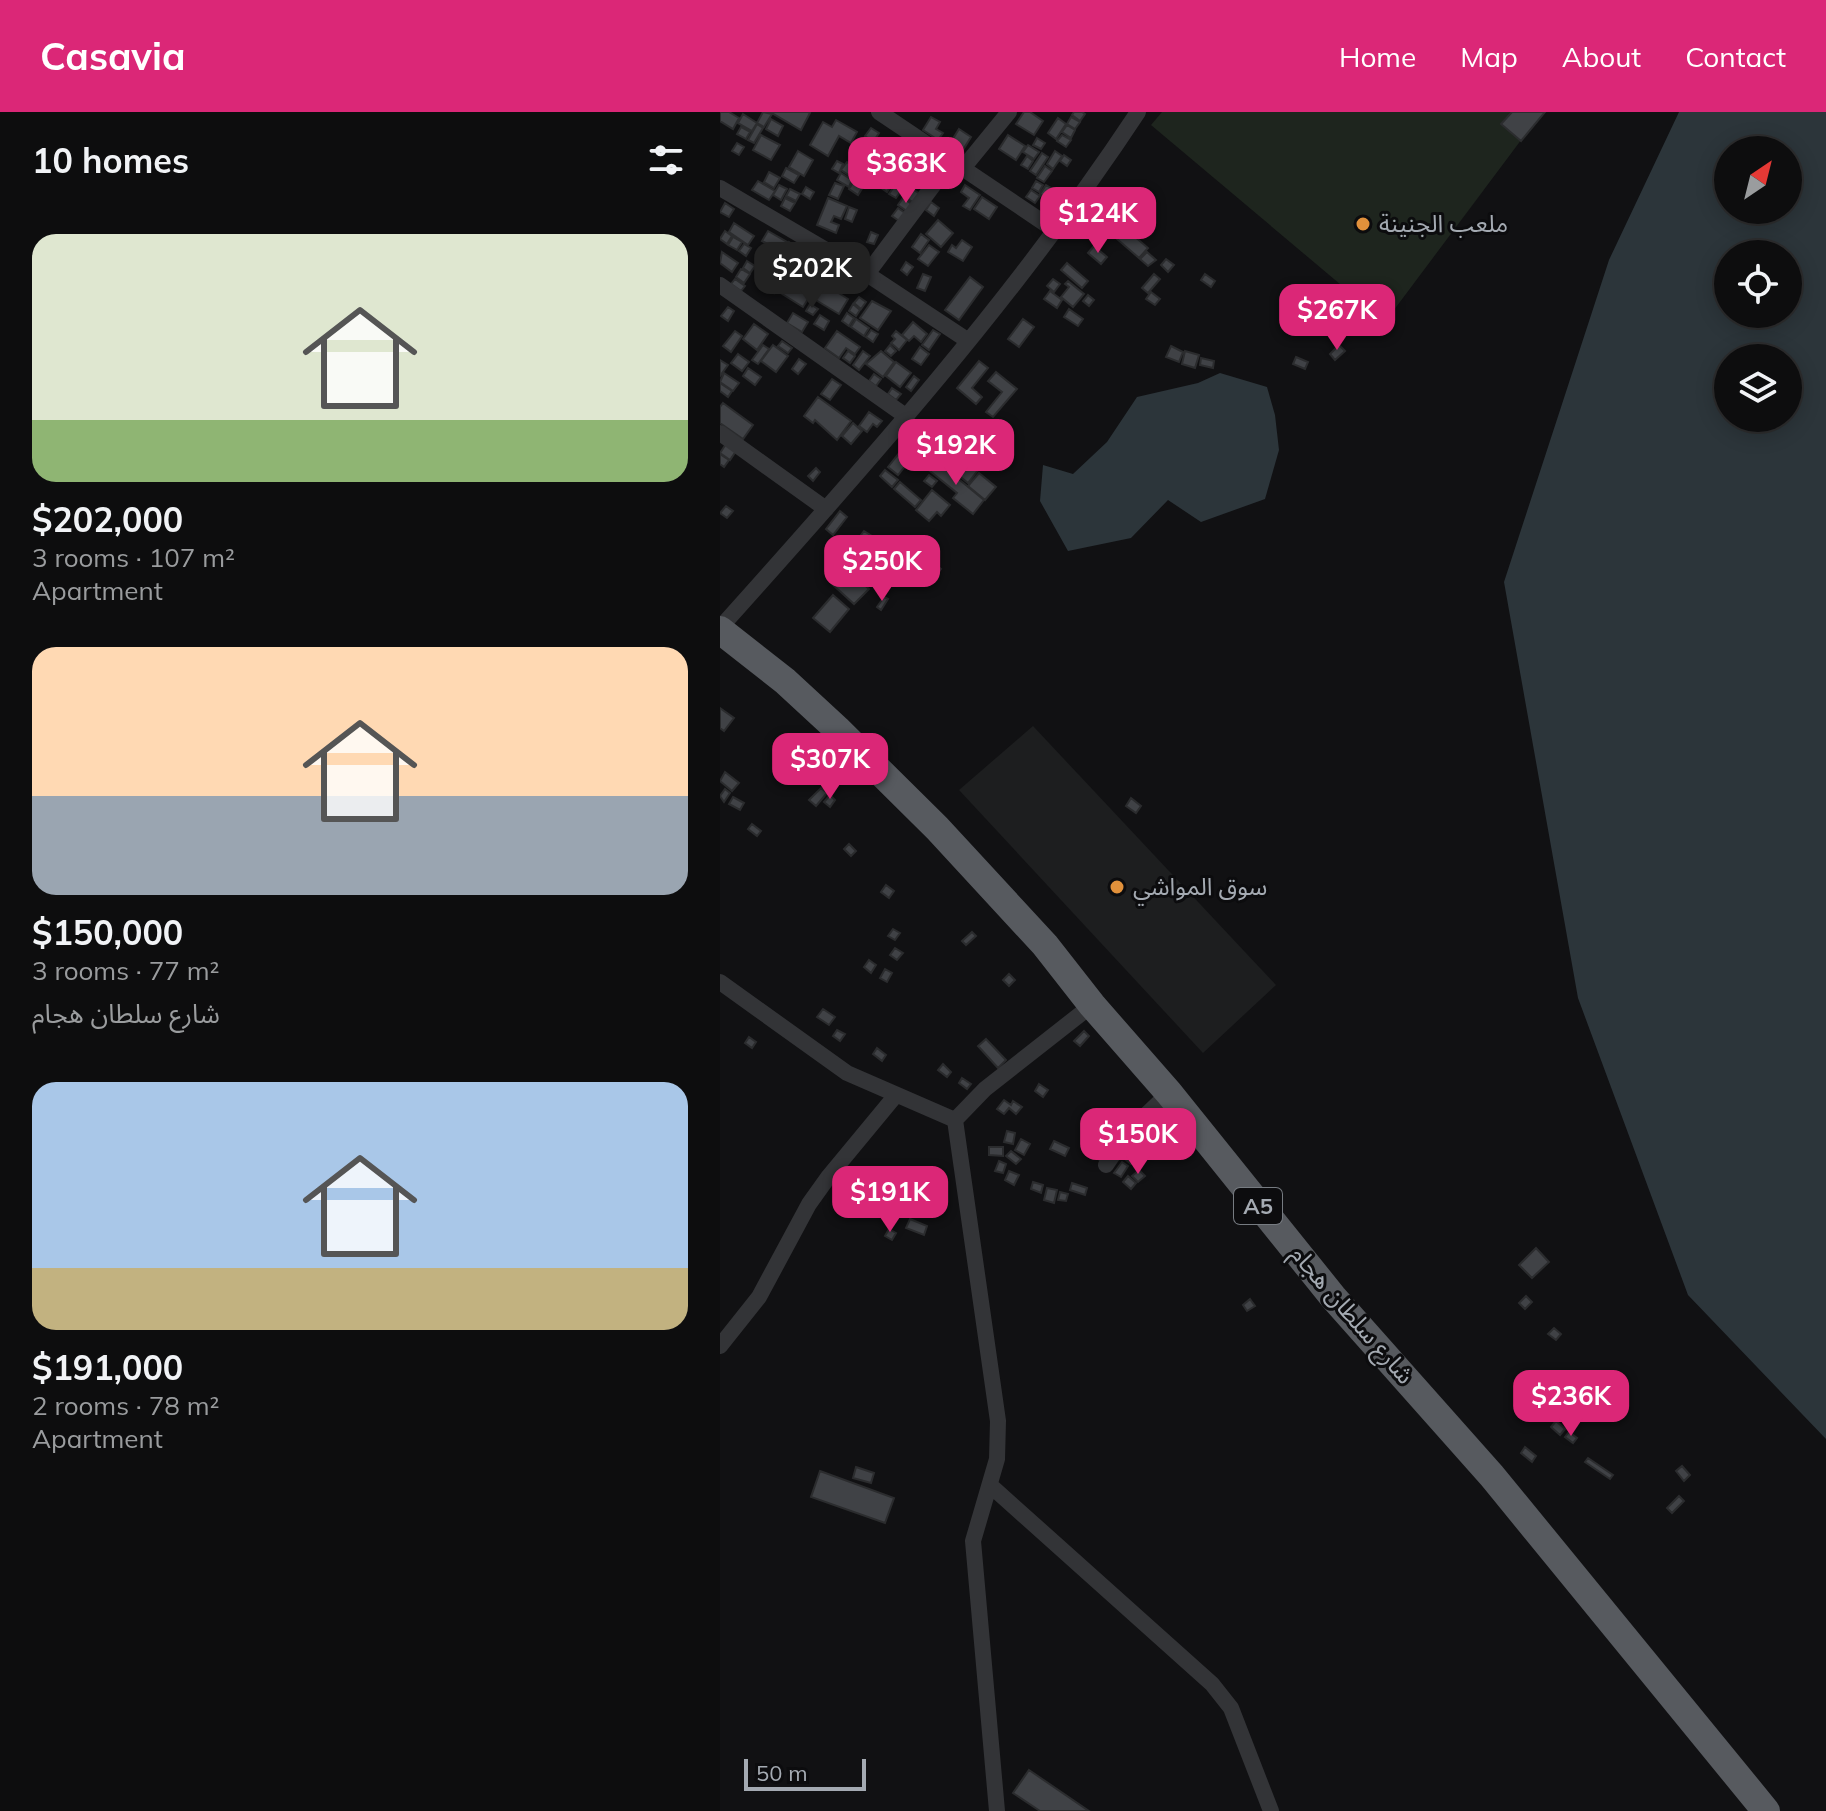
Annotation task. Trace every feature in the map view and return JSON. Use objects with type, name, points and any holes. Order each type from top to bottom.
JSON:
[{"type":"highway","name":"شارع سلطان هجام","points":[[720,629],[785,681],[837,729],[926,817],[1045,945],[1324,1286],[1492,1476],[1766,1811]]},
{"type":"street","points":[[879,112],[1056,231]]},
{"type":"street","points":[[867,274],[941,175],[964,167],[1009,112]]},
{"type":"street","points":[[720,629],[907,417],[1056,231],[1138,112]]},
{"type":"street","points":[[720,188],[867,274],[967,340]]},
{"type":"street","points":[[720,285],[907,417]]},
{"type":"street","points":[[720,433],[826,509]]},
{"type":"street","points":[[720,982],[847,1073],[955,1120]]},
{"type":"street","points":[[955,1120],[985,1089],[1092,1005]]},
{"type":"street","points":[[1106,1165],[1130,1130],[1169,1093]]},
{"type":"street","points":[[720,1346],[759,1297],[809,1204],[896,1095]]},
{"type":"street","points":[[955,1120],[998,1421],[997,1459],[973,1541],[997,1811]]},
{"type":"street","points":[[991,1486],[1212,1684],[1231,1708],[1271,1811]]},
{"type":"shaded area","name":"ملعب الجنينة","points":[[1162,112],[1542,112],[1385,322],[1151,125]]},
{"type":"shaded area","points":[[1679,112],[1826,112],[1826,1439],[1688,1295],[1578,998],[1504,582],[1609,260]]},
{"type":"shaded area","points":[[1220,373],[1267,387],[1275,415],[1279,450],[1265,499],[1201,522],[1168,500],[1131,538],[1068,551],[1040,501],[1043,465],[1073,474],[1107,442],[1137,397],[1198,383]]},
{"type":"shaded area","name":"سوق المواشي","points":[[1033,726],[1276,985],[1203,1053],[959,790]]},
{"type":"building","points":[[720,112],[729,112],[739,118],[733,129],[720,121]]},
{"type":"building","points":[[763,112],[772,114],[764,127],[757,123]]},
{"type":"building","points":[[770,112],[808,112],[810,113],[801,130]]},
{"type":"building","points":[[1024,112],[1030,112],[1043,121],[1034,135],[1016,124]]},
{"type":"building","points":[[1074,112],[1085,114],[1080,121],[1072,115]]},
{"type":"building","points":[[1512,112],[1545,112],[1521,141],[1501,124]]},
{"type":"building","points":[[743,114],[757,123],[752,131],[738,123]]},
{"type":"building","points":[[931,117],[940,122],[936,129],[943,133],[938,140],[923,130]]},
{"type":"building","points":[[1071,117],[1080,122],[1075,129],[1067,124]]},
{"type":"building","points":[[1058,118],[1066,124],[1056,139],[1048,133]]},
{"type":"building","points":[[771,119],[783,126],[778,136],[766,129]]},
{"type":"building","points":[[836,120],[857,132],[851,143],[839,136],[828,156],[810,145],[823,122],[832,127]]},
{"type":"building","points":[[757,124],[763,128],[754,143],[748,140]]},
{"type":"building","points":[[1067,125],[1075,130],[1071,138],[1062,132]]},
{"type":"building","points":[[741,127],[750,132],[746,139],[737,134]]},
{"type":"building","points":[[871,128],[879,133],[873,142],[865,136]]},
{"type":"building","points":[[959,129],[971,137],[961,153],[949,145]]},
{"type":"building","points":[[761,135],[780,145],[771,160],[753,150]]},
{"type":"building","points":[[1008,135],[1025,146],[1016,160],[999,149]]},
{"type":"building","points":[[1062,135],[1071,140],[1066,147],[1057,141]]},
{"type":"building","points":[[1037,138],[1045,143],[1041,149],[1033,145]]},
{"type":"building","points":[[737,143],[744,147],[739,155],[732,151]]},
{"type":"building","points":[[1028,145],[1039,152],[1034,159],[1023,152]]},
{"type":"building","points":[[798,151],[813,160],[804,176],[789,167]]},
{"type":"building","points":[[1055,151],[1062,156],[1053,169],[1047,164]]},
{"type":"building","points":[[1042,153],[1048,157],[1036,175],[1030,171]]},
{"type":"building","points":[[1064,155],[1071,160],[1067,166],[1060,161]]},
{"type":"building","points":[[1027,156],[1033,161],[1028,169],[1021,165]]},
{"type":"building","points":[[921,157],[936,167],[929,176],[914,166]]},
{"type":"building","points":[[837,161],[843,164],[839,173],[832,169]]},
{"type":"building","points":[[847,162],[865,174],[859,182],[841,170]]},
{"type":"building","points":[[880,165],[898,177],[894,183],[877,171]]},
{"type":"building","points":[[1045,166],[1052,171],[1044,182],[1037,178]]},
{"type":"building","points":[[786,168],[799,175],[794,183],[782,176]]},
{"type":"building","points":[[769,172],[780,178],[774,188],[764,182]]},
{"type":"building","points":[[841,173],[852,180],[849,187],[837,180]]},
{"type":"building","points":[[875,173],[892,184],[887,192],[870,180]]},
{"type":"building","points":[[899,179],[906,184],[896,198],[889,194]]},
{"type":"building","points":[[758,181],[775,191],[769,200],[752,190]]},
{"type":"building","points":[[854,181],[863,187],[858,195],[849,189]]},
{"type":"building","points":[[1036,181],[1043,185],[1039,192],[1032,188]]},
{"type":"building","points":[[835,183],[844,186],[838,199],[829,195]]},
{"type":"building","points":[[779,185],[787,189],[781,200],[773,195]]},
{"type":"building","points":[[965,185],[980,195],[970,210],[963,206],[969,198],[961,192]]},
{"type":"building","points":[[1046,185],[1053,189],[1047,199],[1040,194]]},
{"type":"building","points":[[908,186],[920,194],[914,203],[902,195]]},
{"type":"building","points":[[806,187],[814,192],[810,199],[802,194]]},
{"type":"building","points":[[790,189],[800,194],[796,201],[786,196]]},
{"type":"building","points":[[1031,190],[1040,196],[1035,203],[1026,197]]},
{"type":"building","points":[[982,197],[997,207],[989,219],[974,209]]},
{"type":"building","points":[[785,198],[795,203],[790,211],[781,206]]},
{"type":"building","points":[[828,198],[847,206],[841,219],[834,216],[831,222],[839,225],[836,233],[817,225]]},
{"type":"building","points":[[903,198],[913,205],[908,212],[898,205]]},
{"type":"building","points":[[931,202],[939,208],[934,216],[926,210]]},
{"type":"building","points":[[725,203],[734,209],[729,217],[720,212]]},
{"type":"building","points":[[849,207],[857,210],[852,222],[845,219]]},
{"type":"building","points":[[898,208],[908,215],[902,223],[892,216]]},
{"type":"building","points":[[938,220],[953,233],[941,247],[926,234]]},
{"type":"building","points":[[734,223],[754,236],[748,245],[729,232]]},
{"type":"building","points":[[1126,229],[1148,248],[1139,258],[1117,239]]},
{"type":"building","points":[[725,231],[732,236],[727,244],[720,239]]},
{"type":"building","points":[[768,231],[787,242],[782,252],[762,241]]},
{"type":"building","points":[[871,232],[878,235],[874,244],[867,242]]},
{"type":"building","points":[[921,234],[929,240],[920,253],[912,247]]},
{"type":"building","points":[[733,237],[742,242],[737,250],[728,245]]},
{"type":"building","points":[[962,240],[972,247],[963,261],[948,252],[952,245],[956,248]]},
{"type":"building","points":[[789,242],[795,246],[790,254],[784,250]]},
{"type":"building","points":[[744,244],[751,248],[746,256],[739,251]]},
{"type":"building","points":[[929,245],[939,252],[928,266],[918,259]]},
{"type":"building","points":[[1094,246],[1107,257],[1101,264],[1088,253]]},
{"type":"building","points":[[801,249],[809,254],[797,272],[789,267]]},
{"type":"building","points":[[722,252],[738,263],[732,272],[720,263]]},
{"type":"building","points":[[1147,252],[1156,260],[1148,266],[1140,259]]},
{"type":"building","points":[[784,255],[790,259],[786,267],[780,263]]},
{"type":"building","points":[[1166,259],[1174,265],[1168,272],[1161,265]]},
{"type":"building","points":[[747,261],[755,266],[750,273],[743,268]]},
{"type":"building","points":[[822,261],[836,270],[831,278],[817,270]]},
{"type":"building","points":[[906,262],[913,267],[907,275],[901,270]]},
{"type":"building","points":[[1067,263],[1088,281],[1082,288],[1061,270]]},
{"type":"building","points":[[741,269],[750,274],[744,283],[736,277]]},
{"type":"building","points":[[774,273],[783,278],[774,293],[765,287]]},
{"type":"building","points":[[923,274],[931,277],[925,291],[917,288]]},
{"type":"building","points":[[1154,274],[1160,279],[1148,293],[1142,288]]},
{"type":"building","points":[[1205,274],[1215,281],[1211,287],[1201,280]]},
{"type":"building","points":[[970,277],[983,287],[959,320],[945,310]]},
{"type":"building","points":[[788,278],[812,293],[803,307],[779,292]]},
{"type":"building","points":[[735,279],[745,286],[741,291],[731,284]]},
{"type":"building","points":[[1053,279],[1060,284],[1054,292],[1047,286]]},
{"type":"building","points":[[1068,281],[1084,294],[1073,307],[1061,297],[1069,287],[1065,284]]},
{"type":"building","points":[[823,283],[848,299],[839,314],[814,299]]},
{"type":"building","points":[[1050,291],[1062,300],[1057,308],[1044,299]]},
{"type":"building","points":[[1151,292],[1160,299],[1155,305],[1146,299]]},
{"type":"building","points":[[1088,295],[1094,300],[1089,306],[1083,301]]},
{"type":"building","points":[[859,297],[866,302],[861,309],[854,303]]},
{"type":"building","points":[[872,301],[891,311],[878,330],[860,318]]},
{"type":"building","points":[[810,304],[818,309],[813,315],[806,311]]},
{"type":"building","points":[[853,304],[860,310],[856,316],[849,311]]},
{"type":"building","points":[[728,307],[734,311],[728,321],[721,316]]},
{"type":"building","points":[[1069,309],[1083,319],[1078,326],[1064,317]]},
{"type":"building","points":[[793,313],[808,322],[802,332],[787,323]]},
{"type":"building","points":[[847,313],[854,318],[849,326],[842,321]]},
{"type":"building","points":[[820,315],[829,321],[824,330],[814,324]]},
{"type":"building","points":[[856,319],[869,328],[864,336],[851,327]]},
{"type":"building","points":[[1023,319],[1034,327],[1019,347],[1008,339]]},
{"type":"building","points":[[913,322],[927,334],[921,342],[914,336],[909,341],[902,335]]},
{"type":"building","points":[[754,324],[768,334],[757,350],[743,339]]},
{"type":"building","points":[[871,330],[878,334],[873,342],[866,337]]},
{"type":"building","points":[[933,330],[940,334],[929,350],[922,345]]},
{"type":"building","points":[[735,331],[742,336],[731,352],[723,346]]},
{"type":"building","points":[[837,331],[860,347],[855,354],[846,348],[839,358],[825,348]]},
{"type":"building","points":[[896,331],[907,340],[899,350],[891,343]]},
{"type":"building","points":[[782,341],[792,348],[788,353],[778,346]]},
{"type":"building","points":[[763,345],[769,349],[758,364],[752,360]]},
{"type":"building","points":[[773,345],[788,356],[776,372],[761,361]]},
{"type":"building","points":[[890,345],[896,351],[891,356],[885,351]]},
{"type":"building","points":[[1339,345],[1345,351],[1335,360],[1330,354]]},
{"type":"building","points":[[1171,346],[1183,352],[1179,362],[1166,357]]},
{"type":"building","points":[[920,347],[929,354],[921,365],[912,359]]},
{"type":"building","points":[[848,351],[855,356],[850,363],[843,358]]},
{"type":"building","points":[[863,351],[870,356],[859,370],[853,365]]},
{"type":"building","points":[[881,351],[894,362],[883,377],[866,364]]},
{"type":"building","points":[[1185,351],[1199,355],[1195,368],[1182,364]]},
{"type":"building","points":[[738,354],[749,362],[742,371],[731,363]]},
{"type":"building","points":[[1296,357],[1308,362],[1305,369],[1293,364]]},
{"type":"building","points":[[1201,358],[1214,361],[1213,368],[1200,365]]},
{"type":"building","points":[[799,359],[806,364],[798,374],[792,369]]},
{"type":"building","points":[[720,360],[728,365],[720,376]]},
{"type":"building","points":[[979,361],[988,368],[972,388],[982,397],[976,404],[957,388]]},
{"type":"building","points":[[896,362],[911,373],[900,387],[886,376]]},
{"type":"building","points":[[748,368],[761,377],[755,385],[743,376]]},
{"type":"building","points":[[996,372],[1017,389],[993,417],[986,412],[1002,392],[988,381]]},
{"type":"building","points":[[724,373],[739,383],[733,391],[720,382]]},
{"type":"building","points":[[874,374],[881,379],[876,386],[869,381]]},
{"type":"building","points":[[914,376],[919,380],[911,391],[906,387]]},
{"type":"building","points":[[832,379],[841,385],[830,400],[821,394]]},
{"type":"building","points":[[720,383],[732,391],[728,397],[720,391]]},
{"type":"building","points":[[892,388],[901,394],[896,400],[888,394]]},
{"type":"building","points":[[818,397],[851,421],[837,440],[815,420],[813,423],[804,416]]},
{"type":"building","points":[[723,403],[753,425],[743,439],[720,423]]},
{"type":"building","points":[[869,412],[882,421],[877,427],[873,424],[867,432],[859,426]]},
{"type":"building","points":[[853,423],[862,431],[851,444],[842,436]]},
{"type":"building","points":[[911,439],[930,455],[922,465],[903,449]]},
{"type":"building","points":[[976,441],[989,452],[975,468],[978,470],[968,483],[952,470]]},
{"type":"building","points":[[726,444],[736,451],[730,460],[720,453]]},
{"type":"building","points":[[900,452],[910,460],[898,475],[888,467]]},
{"type":"building","points":[[720,454],[729,460],[724,467],[720,464]]},
{"type":"building","points":[[933,458],[984,500],[973,514],[953,498],[957,493],[925,467]]},
{"type":"building","points":[[816,468],[820,472],[813,481],[808,476]]},
{"type":"building","points":[[885,470],[898,480],[892,487],[880,476]]},
{"type":"building","points":[[979,473],[996,487],[985,500],[968,486]]},
{"type":"building","points":[[929,475],[937,481],[932,487],[924,481]]},
{"type":"building","points":[[900,482],[921,500],[915,507],[894,489]]},
{"type":"building","points":[[932,490],[950,505],[941,516],[937,512],[929,521],[916,510]]},
{"type":"building","points":[[726,506],[733,511],[727,518],[720,513]]},
{"type":"building","points":[[840,511],[847,517],[833,535],[826,529]]},
{"type":"building","points":[[864,531],[872,536],[857,557],[849,551]]},
{"type":"building","points":[[926,556],[931,560],[922,572],[916,568]]},
{"type":"building","points":[[932,562],[941,569],[930,582],[922,575]]},
{"type":"building","points":[[848,570],[869,589],[854,604],[833,585]]},
{"type":"building","points":[[833,595],[849,609],[830,632],[813,618]]},
{"type":"building","points":[[884,597],[888,599],[881,610],[877,607]]},
{"type":"building","points":[[720,708],[734,718],[724,731],[720,728]]},
{"type":"building","points":[[791,760],[805,773],[797,782],[783,769]]},
{"type":"building","points":[[725,772],[739,783],[732,791],[720,781]]},
{"type":"building","points":[[821,788],[827,793],[816,806],[809,800]]},
{"type":"building","points":[[725,789],[730,793],[724,802],[720,796]]},
{"type":"building","points":[[830,795],[835,800],[830,807],[824,802]]},
{"type":"building","points":[[733,797],[744,803],[740,810],[729,804]]},
{"type":"building","points":[[1131,798],[1141,806],[1136,813],[1126,806]]},
{"type":"building","points":[[752,824],[761,831],[757,836],[748,829]]},
{"type":"building","points":[[849,844],[856,851],[851,856],[844,849]]},
{"type":"building","points":[[886,885],[894,891],[889,898],[881,892]]},
{"type":"building","points":[[893,929],[900,933],[895,940],[888,936]]},
{"type":"building","points":[[972,932],[976,936],[966,945],[962,941]]},
{"type":"building","points":[[895,948],[903,953],[897,960],[890,955]]},
{"type":"building","points":[[869,960],[876,965],[871,973],[864,967]]},
{"type":"building","points":[[885,969],[892,973],[887,982],[880,978]]},
{"type":"building","points":[[1009,974],[1015,980],[1009,986],[1003,980]]},
{"type":"building","points":[[823,1009],[835,1017],[829,1025],[817,1017]]},
{"type":"building","points":[[837,1030],[845,1034],[840,1041],[833,1036]]},
{"type":"building","points":[[1084,1031],[1089,1036],[1080,1046],[1074,1041]]},
{"type":"building","points":[[749,1037],[756,1042],[752,1048],[745,1043]]},
{"type":"building","points":[[986,1039],[1006,1060],[998,1068],[978,1046]]},
{"type":"building","points":[[877,1048],[886,1055],[882,1061],[873,1054]]},
{"type":"building","points":[[943,1064],[951,1072],[947,1077],[938,1070]]},
{"type":"building","points":[[962,1078],[971,1084],[967,1089],[959,1083]]},
{"type":"building","points":[[1039,1084],[1048,1090],[1043,1097],[1035,1091]]},
{"type":"building","points":[[1004,1100],[1022,1107],[1016,1114],[1009,1108],[1004,1114],[997,1109]]},
{"type":"building","points":[[1007,1131],[1015,1133],[1013,1144],[1004,1142]]},
{"type":"building","points":[[1021,1139],[1030,1144],[1024,1155],[1015,1150]]},
{"type":"building","points":[[1054,1141],[1069,1148],[1065,1156],[1050,1149]]},
{"type":"building","points":[[989,1147],[1003,1147],[1003,1156],[989,1155]]},
{"type":"building","points":[[1143,1147],[1149,1155],[1142,1161],[1136,1153]]},
{"type":"building","points":[[1097,1148],[1106,1155],[1101,1161],[1092,1154]]},
{"type":"building","points":[[1011,1151],[1021,1159],[1016,1164],[1006,1156]]},
{"type":"building","points":[[1130,1153],[1136,1159],[1131,1164],[1125,1159]]},
{"type":"building","points":[[999,1161],[1006,1164],[1003,1173],[995,1171]]},
{"type":"building","points":[[1122,1162],[1128,1166],[1121,1177],[1114,1173]]},
{"type":"building","points":[[1139,1170],[1145,1176],[1138,1182],[1132,1176]]},
{"type":"building","points":[[1009,1171],[1019,1175],[1014,1185],[1005,1180]]},
{"type":"building","points":[[1128,1176],[1136,1183],[1131,1189],[1123,1182]]},
{"type":"building","points":[[1033,1182],[1043,1185],[1041,1193],[1031,1189]]},
{"type":"building","points":[[1072,1183],[1087,1188],[1085,1195],[1070,1190]]},
{"type":"building","points":[[1047,1188],[1057,1190],[1054,1203],[1044,1200]]},
{"type":"building","points":[[1060,1192],[1068,1194],[1066,1201],[1058,1200]]},
{"type":"building","points":[[910,1219],[927,1226],[924,1235],[906,1228]]},
{"type":"building","points":[[889,1229],[896,1233],[892,1240],[885,1236]]},
{"type":"building","points":[[1536,1248],[1549,1262],[1532,1278],[1519,1265]]},
{"type":"building","points":[[1526,1296],[1532,1302],[1525,1309],[1519,1303]]},
{"type":"building","points":[[1250,1299],[1255,1306],[1247,1311],[1243,1305]]},
{"type":"building","points":[[1554,1328],[1561,1334],[1556,1340],[1548,1334]]},
{"type":"building","points":[[1558,1406],[1565,1412],[1561,1417],[1553,1411]]},
{"type":"building","points":[[1556,1421],[1565,1429],[1560,1435],[1551,1427]]},
{"type":"building","points":[[1569,1432],[1577,1438],[1573,1443],[1565,1437]]},
{"type":"building","points":[[1525,1447],[1536,1456],[1532,1462],[1521,1453]]},
{"type":"building","points":[[1588,1458],[1613,1475],[1610,1479],[1585,1462]]},
{"type":"building","points":[[1682,1466],[1690,1475],[1684,1481],[1676,1471]]},
{"type":"building","points":[[856,1467],[874,1473],[871,1483],[853,1478]]},
{"type":"building","points":[[820,1471],[894,1498],[885,1523],[811,1497]]},
{"type":"building","points":[[1679,1496],[1684,1501],[1672,1513],[1667,1508]]},
{"type":"building","points":[[1029,1770],[1089,1811],[1040,1811],[1013,1793]]},
{"type":"place","name":"ملعب الجنينة","points":[[1363,224]]},
{"type":"place","name":"سوق المواشي","points":[[1117,887]]}]
